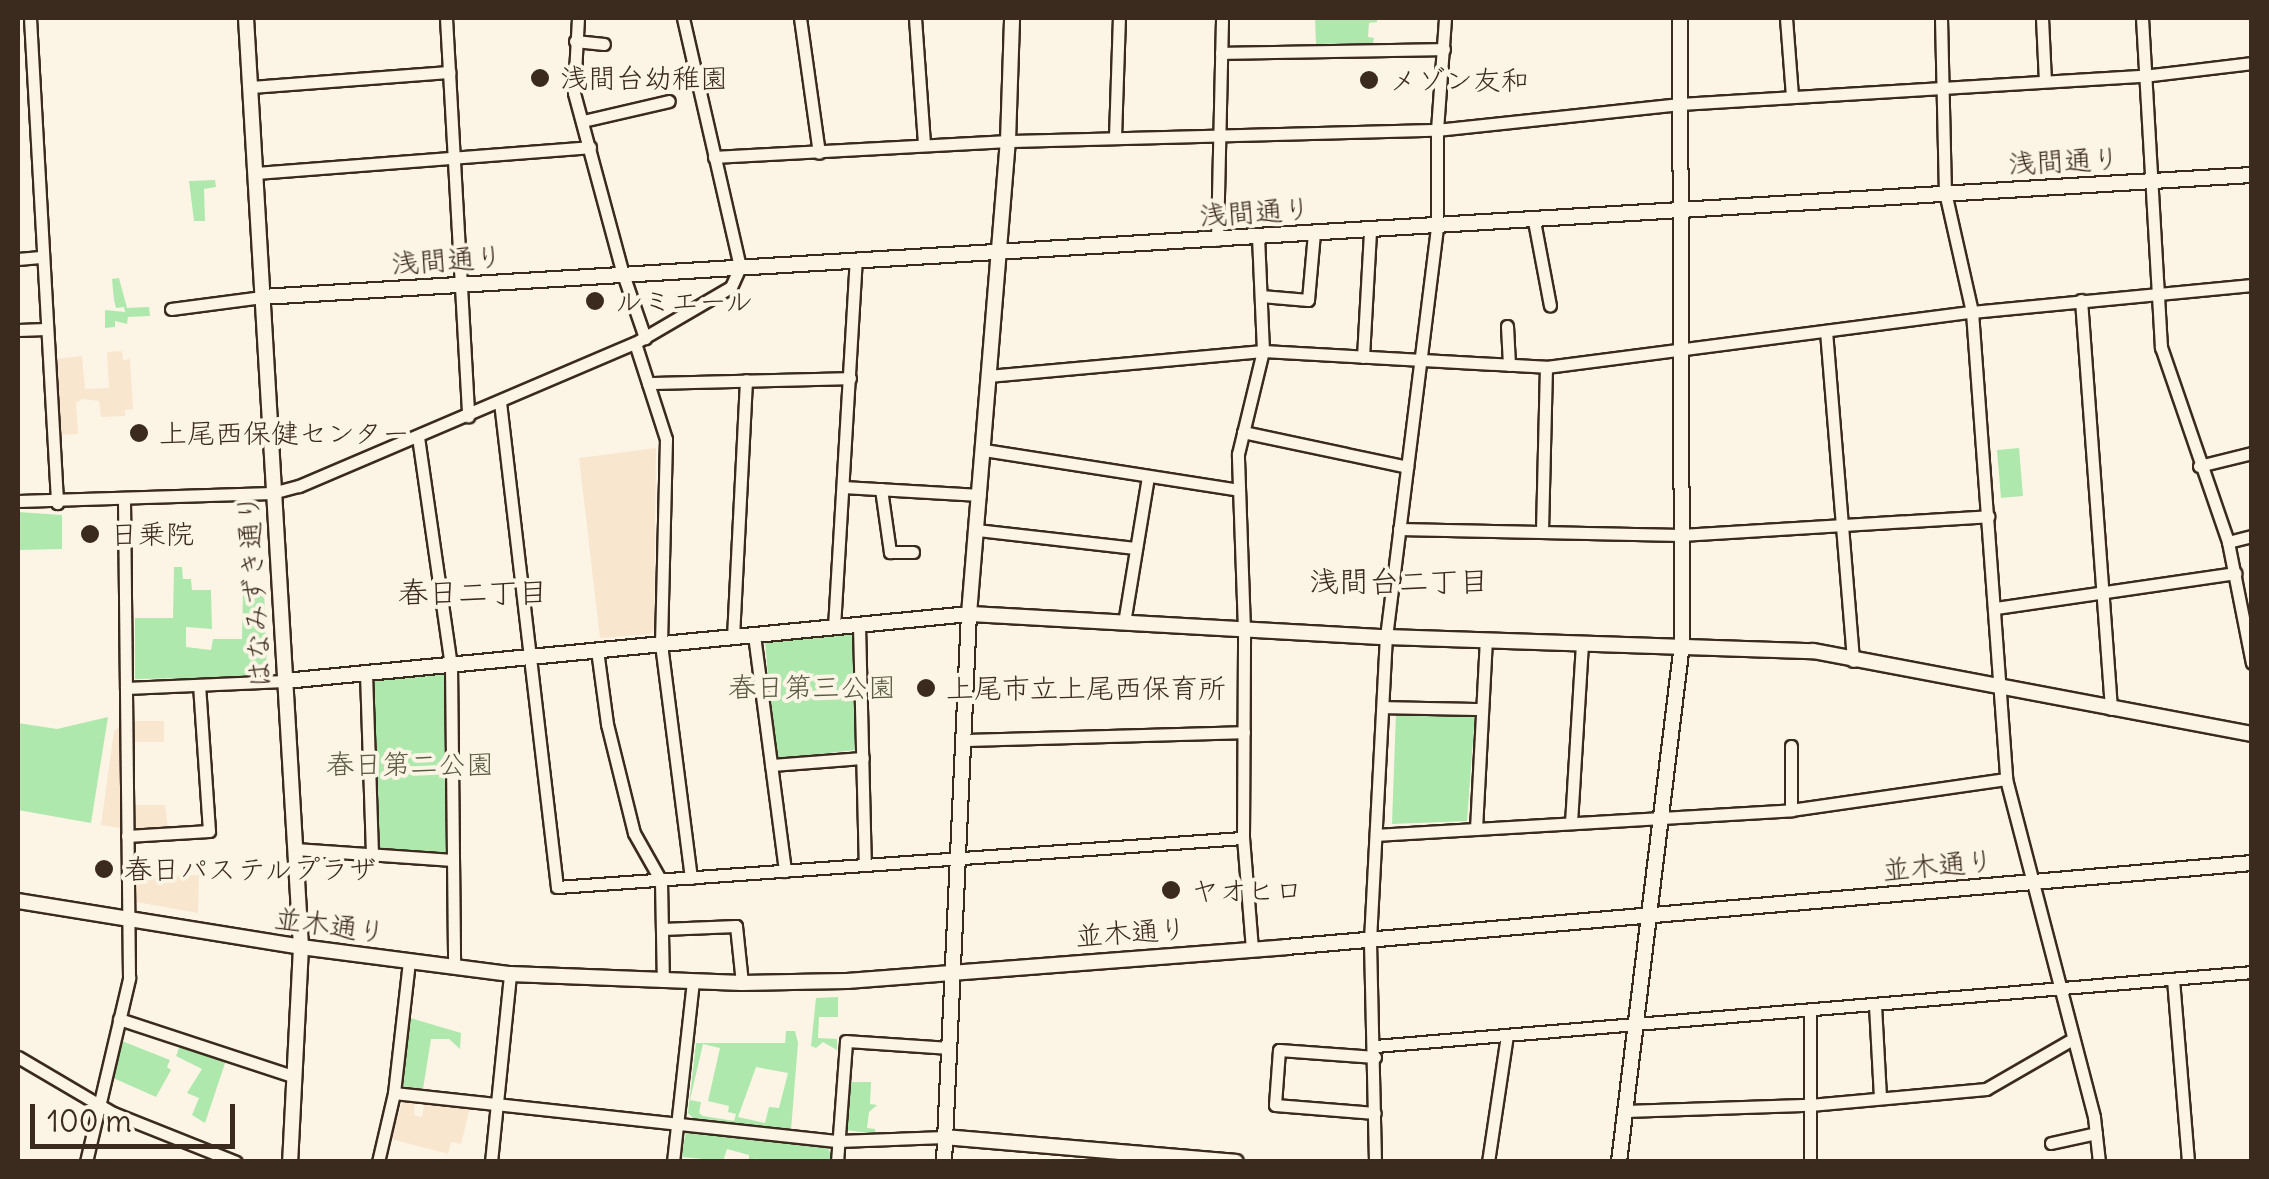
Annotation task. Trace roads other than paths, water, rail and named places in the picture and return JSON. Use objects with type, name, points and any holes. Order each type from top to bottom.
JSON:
[{"type":"street","points":[[30,18],[57,503]]},
{"type":"street","name":"はなみずき通り","points":[[246,18],[301,947],[290,1162]]},
{"type":"street","points":[[446,18],[468,416]]},
{"type":"street","points":[[578,18],[572,76],[648,383],[666,439],[661,644],[691,878]]},
{"type":"street","points":[[18,502],[124,501],[272,492],[418,437],[640,340],[731,288],[740,267],[684,18]]},
{"type":"street","points":[[800,18],[819,153]]},
{"type":"street","points":[[915,18],[924,145]]},
{"type":"street","points":[[944,1162],[969,614],[1008,140],[1012,18]]},
{"type":"street","points":[[1116,137],[1118,18]]},
{"type":"street","points":[[1217,240],[1222,18]]},
{"type":"street","points":[[1375,1162],[1370,940],[1386,638],[1437,227],[1437,130],[1445,18]]},
{"type":"street","points":[[1619,1162],[1682,644],[1680,18]]},
{"type":"street","points":[[1786,18],[1792,96]]},
{"type":"street","points":[[1941,18],[1945,192],[1972,312],[2006,779],[2096,1133],[2099,1162]]},
{"type":"street","points":[[2042,18],[2046,82]]},
{"type":"street","points":[[2142,18],[2161,347],[2228,542],[2252,664]]},
{"type":"street","points":[[576,41],[604,44]]},
{"type":"street","points":[[1221,54],[1444,49]]},
{"type":"street","points":[[714,157],[1008,140],[1437,130],[1680,104],[2144,76],[2252,62]]},
{"type":"street","points":[[250,87],[449,72]]},
{"type":"street","points":[[582,121],[669,101]]},
{"type":"street","points":[[255,172],[590,148]]},
{"type":"street","name":"浅間通り","points":[[262,296],[2252,175]]},
{"type":"street","points":[[1534,221],[1550,306]]},
{"type":"street","points":[[1363,356],[1370,230]]},
{"type":"street","points":[[1260,296],[1308,300],[1314,233]]},
{"type":"street","points":[[1252,949],[1243,838],[1244,630],[1238,454],[1263,351],[1258,236]]},
{"type":"street","points":[[18,259],[43,257]]},
{"type":"street","points":[[834,627],[856,261]]},
{"type":"street","points":[[988,376],[1263,351],[1546,368],[1972,312],[2252,285]]},
{"type":"street","points":[[172,309],[262,296]]},
{"type":"street","points":[[2081,300],[2111,708]]},
{"type":"street","points":[[1507,326],[1508,365]]},
{"type":"street","points":[[18,330],[46,328]]},
{"type":"street","points":[[1826,332],[1853,661]]},
{"type":"street","points":[[1542,530],[1546,368]]},
{"type":"street","points":[[648,383],[850,378]]},
{"type":"street","points":[[733,637],[746,380]]},
{"type":"street","points":[[500,402],[557,887],[1243,838]]},
{"type":"street","points":[[1243,432],[1407,466]]},
{"type":"street","points":[[418,437],[451,664],[454,967]]},
{"type":"street","points":[[984,450],[1239,490]]},
{"type":"street","points":[[2200,466],[2252,453]]},
{"type":"street","points":[[1124,623],[1148,476]]},
{"type":"street","points":[[843,487],[980,495]]},
{"type":"street","points":[[881,490],[890,552],[913,552]]},
{"type":"street","points":[[86,1162],[129,978],[124,501]]},
{"type":"street","points":[[1400,529],[1681,536],[1988,516]]},
{"type":"street","points":[[976,530],[1136,548]]},
{"type":"street","points":[[2228,542],[2252,536]]},
{"type":"street","points":[[1996,608],[2235,573]]},
{"type":"street","points":[[126,688],[285,681],[969,614],[1386,638],[1682,644],[1812,652],[2252,734]]},
{"type":"street","points":[[859,624],[866,865]]},
{"type":"street","points":[[754,635],[785,871]]},
{"type":"street","points":[[1476,829],[1486,640]]},
{"type":"street","points":[[1571,824],[1582,642]]},
{"type":"street","points":[[597,650],[607,724],[634,833],[662,881],[662,982]]},
{"type":"street","points":[[366,673],[372,854]]},
{"type":"street","points":[[128,836],[209,831],[199,685]]},
{"type":"street","points":[[1383,708],[1482,709]]},
{"type":"street","points":[[963,740],[1244,732]]},
{"type":"street","points":[[1790,746],[1792,810]]},
{"type":"street","points":[[771,764],[862,758]]},
{"type":"street","points":[[1376,835],[1792,810],[2006,779]]},
{"type":"street","points":[[295,849],[453,860]]},
{"type":"street","name":"並木通り","points":[[18,901],[301,947],[510,974],[742,983],[951,973],[1370,940],[2252,863]]},
{"type":"street","points":[[662,928],[736,926],[742,983]]},
{"type":"street","points":[[378,1162],[394,1093],[409,961]]},
{"type":"street","points":[[1375,1112],[1275,1105],[1279,1050],[1374,1051],[1507,1035],[2252,972]]},
{"type":"street","points":[[490,1162],[510,974]]},
{"type":"street","points":[[2173,980],[2188,1162]]},
{"type":"street","points":[[673,1162],[693,982]]},
{"type":"street","points":[[1874,1005],[1880,1098]]},
{"type":"street","points":[[1810,1010],[1810,1162]]},
{"type":"street","points":[[119,1019],[294,1077]]},
{"type":"street","points":[[1488,1162],[1507,1035]]},
{"type":"street","points":[[1625,1111],[1810,1105],[1986,1089],[2071,1040]]},
{"type":"street","points":[[837,1162],[846,1041],[948,1048]]},
{"type":"street","points":[[18,1058],[98,1103],[236,1162]]},
{"type":"street","points":[[394,1093],[838,1142],[945,1137],[1236,1162]]},
{"type":"street","points":[[2051,1143],[2096,1133]]},
{"type":"place","name":"浅間台幼稚園","points":[[540,78]]},
{"type":"place","name":"メゾン友和","points":[[1369,80]]},
{"type":"place","name":"ルミエール","points":[[595,301]]},
{"type":"place","name":"上尾西保健センター","points":[[139,433]]},
{"type":"place","name":"日乗院","points":[[90,534]]},
{"type":"place","name":"上尾市立上尾西保育所","points":[[926,688]]},
{"type":"place","name":"春日パステルプラザ","points":[[104,869]]},
{"type":"place","name":"ヤオヒロ","points":[[1171,890]]},
{"type":"district","name":"浅間台二丁目","points":[[1399,581]]},
{"type":"district","name":"春日二丁目","points":[[473,592]]},
{"type":"park label","name":"春日第三公園","points":[[812,687]]},
{"type":"park label","name":"春日第二公園","points":[[410,764]]}]
